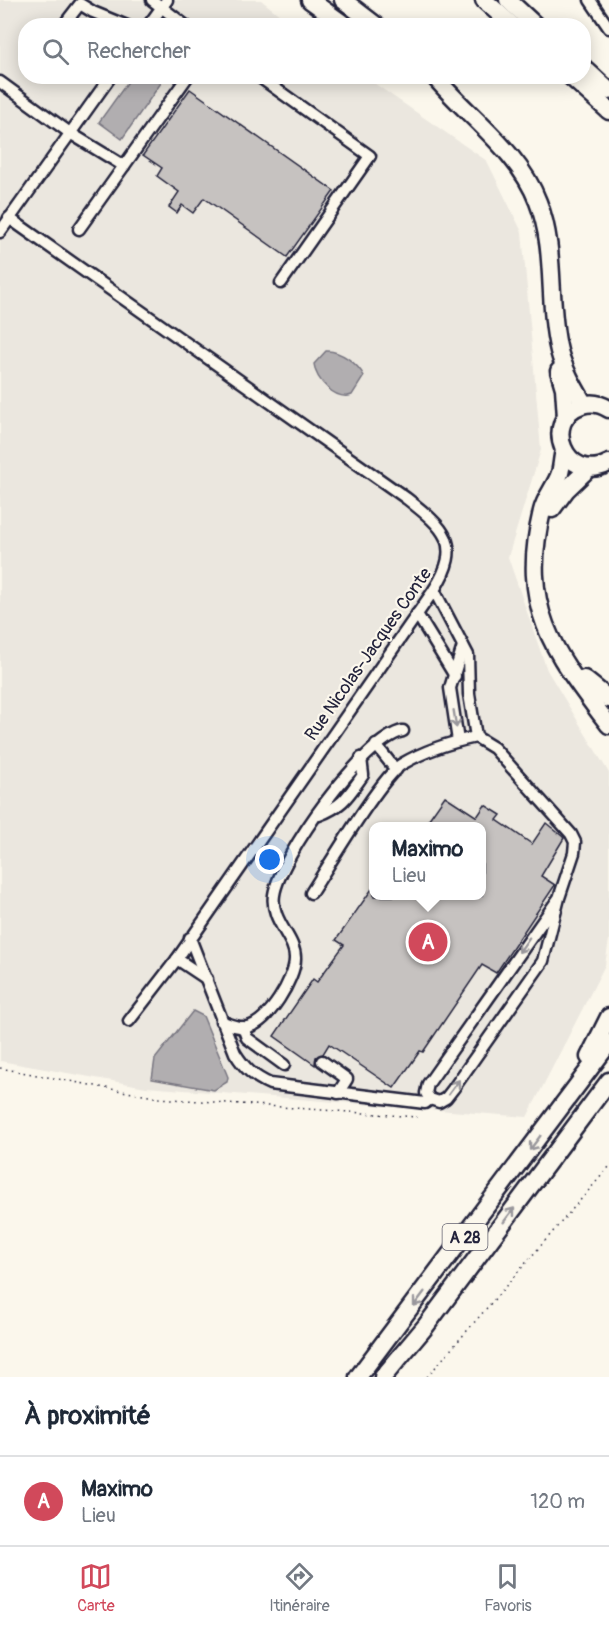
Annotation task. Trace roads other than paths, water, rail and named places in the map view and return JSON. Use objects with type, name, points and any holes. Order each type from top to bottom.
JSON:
[{"type":"highway","points":[[310,0],[335,18]]},
{"type":"highway","points":[[343,0],[367,18]]},
{"type":"highway","points":[[484,0],[504,18]]},
{"type":"highway","points":[[508,0],[529,18]]},
{"type":"highway","points":[[519,0],[532,18]]},
{"type":"highway","points":[[591,74],[609,91]]},
{"type":"highway","points":[[441,84],[527,178],[546,228],[559,350],[570,380],[599,404],[566,417]]},
{"type":"highway","points":[[579,84],[609,111]]},
{"type":"highway","points":[[552,278],[550,308],[553,351],[564,388],[566,417],[560,434],[564,451],[561,471],[543,507],[533,571],[545,629],[559,657],[609,726]]},
{"type":"highway","points":[[564,451],[575,462],[603,466]]},
{"type":"highway","points":[[603,466],[553,506],[542,548],[543,595],[559,642],[579,674],[609,699]]},
{"type":"highway","points":[[570,1096],[609,1017]]},
{"type":"highway","name":"A 28","points":[[358,1377],[609,1043]]},
{"type":"highway","name":"A 28","points":[[383,1377],[425,1327],[609,1081]]},
{"type":"street","points":[[152,0],[164,4],[178,18]]},
{"type":"street","points":[[590,0],[609,28]]},
{"type":"street","points":[[69,18],[80,4],[110,18]]},
{"type":"street","points":[[154,18],[164,4]]},
{"type":"street","points":[[0,82],[70,133],[124,166]]},
{"type":"street","points":[[0,232],[105,84]]},
{"type":"street","points":[[79,229],[182,84]]},
{"type":"street","points":[[269,84],[370,156],[280,283]]},
{"type":"street","name":"Rue Nicolas-Jacques Conte","points":[[9,218],[431,518],[441,529],[448,543],[447,570],[434,590],[177,959],[129,1021]]},
{"type":"street","points":[[434,590],[468,655],[469,694],[476,737]]},
{"type":"street","points":[[417,614],[455,676]]},
{"type":"street","points":[[458,741],[450,688],[464,646]]},
{"type":"street","points":[[221,1021],[243,1027],[258,1023],[272,1010],[293,971],[294,952],[276,916],[274,897],[277,879],[319,815],[361,758],[386,737],[403,731]]},
{"type":"street","points":[[311,893],[381,788],[400,765],[458,741],[476,737],[494,748],[575,842],[574,853],[559,898],[543,961],[446,1098],[439,1102],[430,1099],[426,1093],[428,1083],[559,898]]},
{"type":"street","points":[[376,745],[396,770]]},
{"type":"street","points":[[190,938],[235,1053],[246,1070],[256,1077],[270,1084],[338,1093],[424,1102],[430,1099]]},
{"type":"street","points":[[177,959],[207,979]]},
{"type":"street","points":[[243,1027],[247,1038],[284,1065]]},
{"type":"street","points":[[322,1061],[347,1079],[338,1093]]},
{"type":"place","name":"Maximo","points":[[428,942]]}]
